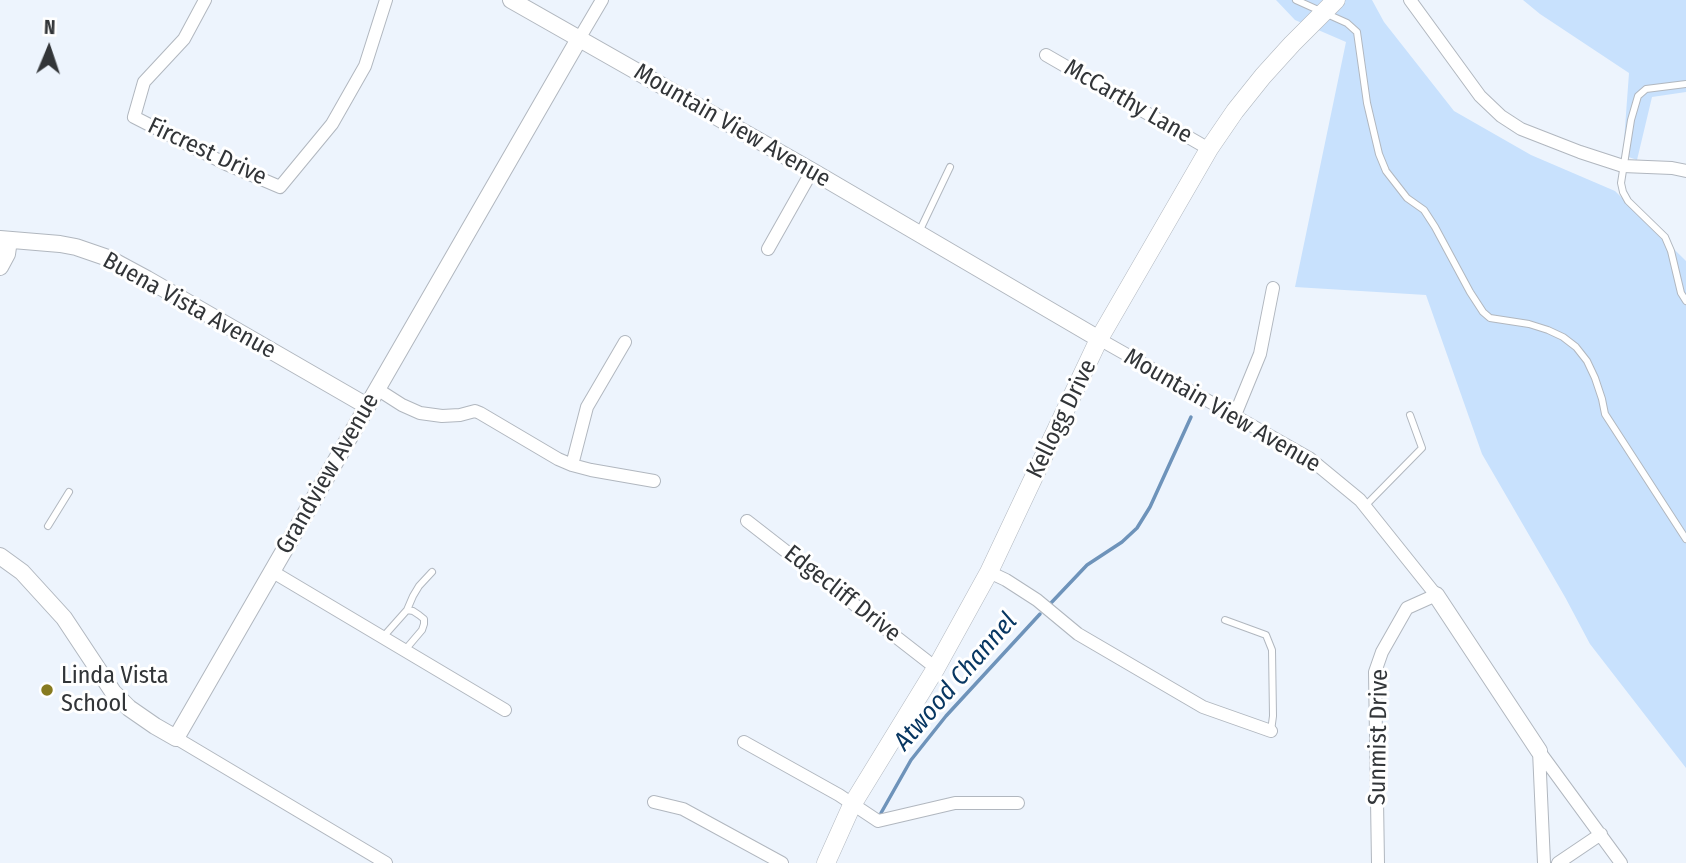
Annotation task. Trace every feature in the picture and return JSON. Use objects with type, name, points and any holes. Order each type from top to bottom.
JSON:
[{"type":"main road","name":"Kellogg Drive","points":[[826,863],[852,805],[936,668],[989,572],[1099,339],[1209,149],[1263,76],[1330,6]]},
{"type":"street","name":"Fircrest Drive","points":[[205,0],[184,39],[144,82],[134,117],[226,164],[280,187],[332,124],[365,66],[386,0]]},
{"type":"street","name":"Mountain View Avenue","points":[[511,0],[1309,458],[1360,500],[1436,595],[1539,751],[1621,863]]},
{"type":"street","name":"Grandview Avenue","points":[[176,738],[602,0]]},
{"type":"street","points":[[1410,0],[1480,96],[1501,116],[1521,129],[1623,166],[1672,167],[1686,171]]},
{"type":"street","name":"McCarthy Lane","points":[[1046,55],[1209,149]]},
{"type":"street","points":[[768,249],[813,171]]},
{"type":"street","points":[[0,267],[7,254],[5,240]]},
{"type":"street","name":"Buena Vista Avenue","points":[[5,240],[68,246],[108,258],[367,406]]},
{"type":"street","points":[[1235,415],[1259,354],[1273,288]]},
{"type":"street","points":[[572,465],[587,407],[625,342]]},
{"type":"street","points":[[377,389],[420,413],[442,416],[475,411],[572,465],[654,481]]},
{"type":"street","name":"Edgecliff Drive","points":[[747,521],[936,668]]},
{"type":"street","points":[[0,556],[22,572],[64,618],[113,692],[129,708],[386,863]]},
{"type":"street","points":[[273,572],[505,710]]},
{"type":"street","points":[[989,572],[1037,600],[1078,634],[1203,707],[1271,731]]},
{"type":"street","name":"Sunmist Drive","points":[[1378,863],[1375,672],[1382,652],[1407,608],[1436,595]]},
{"type":"street","points":[[744,742],[793,768],[878,821],[955,803],[1018,803]]},
{"type":"street","points":[[1539,751],[1544,863]]},
{"type":"street","points":[[654,802],[683,809],[782,863]]},
{"type":"street","points":[[1558,863],[1601,834]]},
{"type":"lane","points":[[1296,0],[1330,6],[1357,32],[1365,90],[1379,155],[1386,171],[1408,198],[1424,210],[1483,312],[1490,318],[1548,330],[1576,347],[1587,360],[1595,377],[1605,414],[1686,539]]},
{"type":"lane","points":[[1686,84],[1646,89],[1638,96],[1631,120],[1621,183],[1628,201],[1665,237],[1681,293],[1686,301]]},
{"type":"lane","points":[[918,233],[950,167]]},
{"type":"lane","points":[[1364,506],[1422,448],[1410,415]]},
{"type":"lane","points":[[48,526],[69,492]]},
{"type":"lane","points":[[382,638],[407,610],[419,586],[432,572]]},
{"type":"lane","points":[[404,651],[425,624],[419,615],[407,610]]},
{"type":"lane","points":[[1226,620],[1266,635],[1272,650],[1271,731]]},
{"type":"shaded area","points":[[1276,0],[1372,0],[1384,22],[1454,111],[1531,155],[1615,191],[1686,261],[1686,768],[1590,644],[1482,454],[1426,295],[1295,287],[1346,42],[1295,20]]},
{"type":"shaded area","points":[[1523,0],[1686,0],[1686,92],[1652,97],[1637,160],[1623,155],[1629,73]]},
{"type":"waterway","name":"Atwood Channel","points":[[1050,604],[1087,565],[1122,542],[1137,528],[1150,507],[1191,417]]},
{"type":"waterway","name":"Atwood Channel","points":[[881,813],[911,760],[946,716],[1040,614]]},
{"type":"place","name":"Linda Vista School","points":[[47,690]]}]
